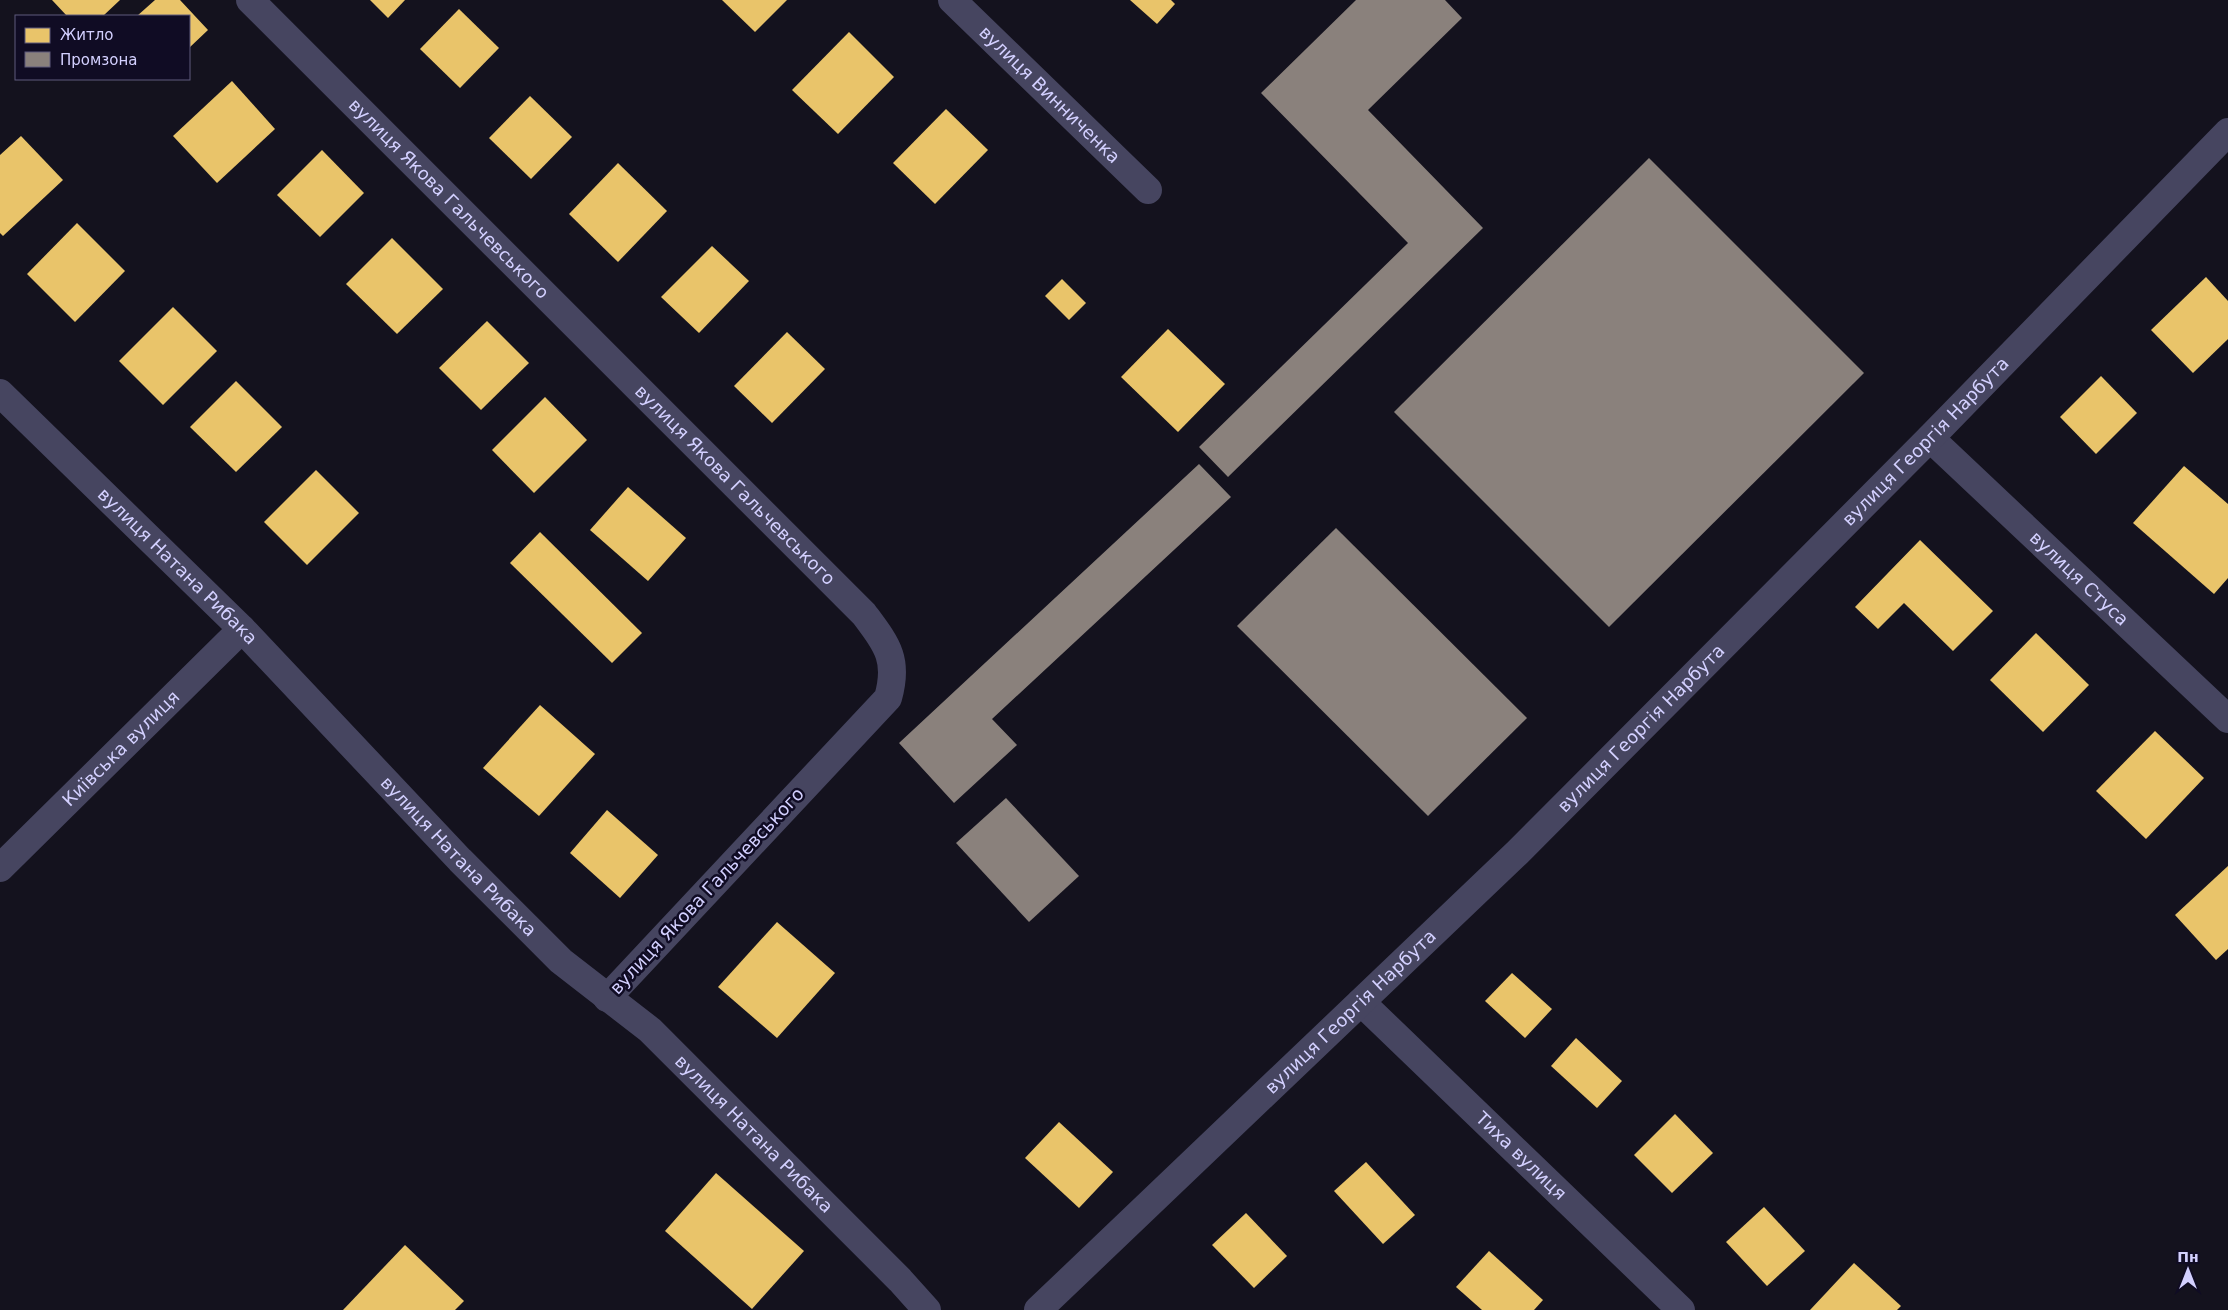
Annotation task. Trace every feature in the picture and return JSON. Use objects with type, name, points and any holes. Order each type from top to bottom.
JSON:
[{"type":"street","name":"вулиця Якова Гальчевського","points":[[250,0],[864,614],[881,637],[891,656],[894,677],[888,698],[607,998]]},
{"type":"street","name":"вулиця Винниченка","points":[[952,0],[1148,190]]},
{"type":"street","name":"вулиця Георгія Нарбута","points":[[1038,1310],[1518,852],[1930,438],[2228,132]]},
{"type":"street","name":"вулиця Натана Рибака","points":[[0,393],[242,629],[460,860],[561,961],[650,1030],[928,1310]]},
{"type":"street","name":"вулиця Стуса","points":[[1930,438],[2228,719]]},
{"type":"street","name":"Київська вулиця","points":[[0,868],[242,629]]},
{"type":"street","name":"Тиха вулиця","points":[[1360,1002],[1681,1310]]},
{"type":"building: Житло","points":[[52,0],[120,0],[104,15],[66,15]]},
{"type":"building: Житло","points":[[155,0],[180,0],[208,30],[190,47],[190,15],[138,15]]},
{"type":"building: Житло","points":[[370,0],[405,0],[388,18]]},
{"type":"building: Житло","points":[[722,0],[787,0],[755,32]]},
{"type":"building: Житло","points":[[1130,0],[1171,0],[1175,4],[1157,24]]},
{"type":"building: Житло","points":[[459,9],[499,48],[460,88],[420,49]]},
{"type":"building: Житло","points":[[849,32],[894,77],[838,134],[792,90]]},
{"type":"building: Житло","points":[[232,81],[275,129],[217,183],[173,136]]},
{"type":"building: Житло","points":[[530,96],[572,137],[531,179],[489,138]]},
{"type":"building: Житло","points":[[946,109],[988,150],[935,204],[893,163]]},
{"type":"building: Житло","points":[[21,136],[63,180],[3,236],[0,233],[0,155]]},
{"type":"building: Житло","points":[[322,150],[364,193],[320,237],[277,195]]},
{"type":"building: Житло","points":[[618,163],[667,211],[618,262],[569,214]]},
{"type":"building: Житло","points":[[77,223],[125,271],[75,322],[27,274]]},
{"type":"building: Житло","points":[[392,238],[443,289],[397,334],[346,284]]},
{"type":"building: Житло","points":[[712,246],[749,281],[699,333],[661,297]]},
{"type":"building: Житло","points":[[2206,277],[2228,301],[2228,339],[2193,373],[2151,330]]},
{"type":"building: Житло","points":[[1062,279],[1086,303],[1069,320],[1045,296]]},
{"type":"building: Житло","points":[[173,307],[217,351],[163,405],[119,361]]},
{"type":"building: Житло","points":[[487,321],[529,363],[481,410],[439,368]]},
{"type":"building: Житло","points":[[1168,329],[1225,384],[1178,432],[1121,377]]},
{"type":"building: Житло","points":[[787,332],[825,369],[772,423],[734,386]]},
{"type":"building: Житло","points":[[2101,376],[2137,413],[2096,454],[2060,417]]},
{"type":"building: Житло","points":[[236,381],[282,427],[236,472],[190,427]]},
{"type":"building: Житло","points":[[545,397],[587,440],[534,493],[492,450]]},
{"type":"building: Житло","points":[[2184,466],[2228,504],[2228,578],[2214,594],[2133,523]]},
{"type":"building: Житло","points":[[316,470],[359,513],[307,565],[264,522]]},
{"type":"building: Житло","points":[[628,487],[686,538],[648,581],[590,530]]},
{"type":"building: Житло","points":[[540,532],[642,633],[612,663],[510,563]]},
{"type":"building: Житло","points":[[1920,540],[1993,611],[1953,651],[1904,603],[1878,629],[1855,607]]},
{"type":"building: Житло","points":[[2036,633],[2089,685],[2043,732],[1990,680]]},
{"type":"building: Житло","points":[[540,705],[595,754],[539,816],[483,768]]},
{"type":"building: Житло","points":[[2155,731],[2204,778],[2146,839],[2096,791]]},
{"type":"building: Житло","points":[[607,810],[658,855],[620,898],[570,853]]},
{"type":"building: Житло","points":[[2228,866],[2228,949],[2216,960],[2175,915]]},
{"type":"building: Житло","points":[[777,922],[835,973],[777,1038],[718,987]]},
{"type":"building: Житло","points":[[1512,973],[1552,1009],[1525,1038],[1485,1001]]},
{"type":"building: Житло","points":[[1576,1038],[1622,1081],[1597,1108],[1551,1066]]},
{"type":"building: Житло","points":[[1675,1114],[1713,1153],[1672,1193],[1634,1155]]},
{"type":"building: Житло","points":[[1059,1122],[1113,1172],[1079,1208],[1025,1158]]},
{"type":"building: Житло","points":[[1366,1162],[1415,1215],[1383,1244],[1334,1191]]},
{"type":"building: Житло","points":[[716,1173],[804,1251],[752,1309],[665,1231]]},
{"type":"building: Житло","points":[[1764,1207],[1805,1251],[1767,1286],[1726,1242]]},
{"type":"building: Житло","points":[[1246,1213],[1287,1256],[1254,1288],[1212,1245]]},
{"type":"building: Житло","points":[[405,1245],[464,1301],[455,1310],[343,1310]]},
{"type":"building: Житло","points":[[1489,1251],[1543,1300],[1534,1310],[1482,1310],[1456,1287]]},
{"type":"building: Житло","points":[[1854,1263],[1901,1306],[1897,1310],[1810,1310]]},
{"type":"building: Промзона","points":[[1356,0],[1445,0],[1462,18],[1368,110],[1483,228],[1228,477],[1199,447],[1408,243],[1261,93]]},
{"type":"building: Промзона","points":[[1649,158],[1864,373],[1609,627],[1394,412]]},
{"type":"building: Промзона","points":[[1199,464],[1231,497],[992,719],[1017,745],[954,803],[899,743]]},
{"type":"building: Промзона","points":[[1336,528],[1527,718],[1428,816],[1237,626]]},
{"type":"building: Промзона","points":[[1006,798],[1079,876],[1029,922],[956,843]]}]
